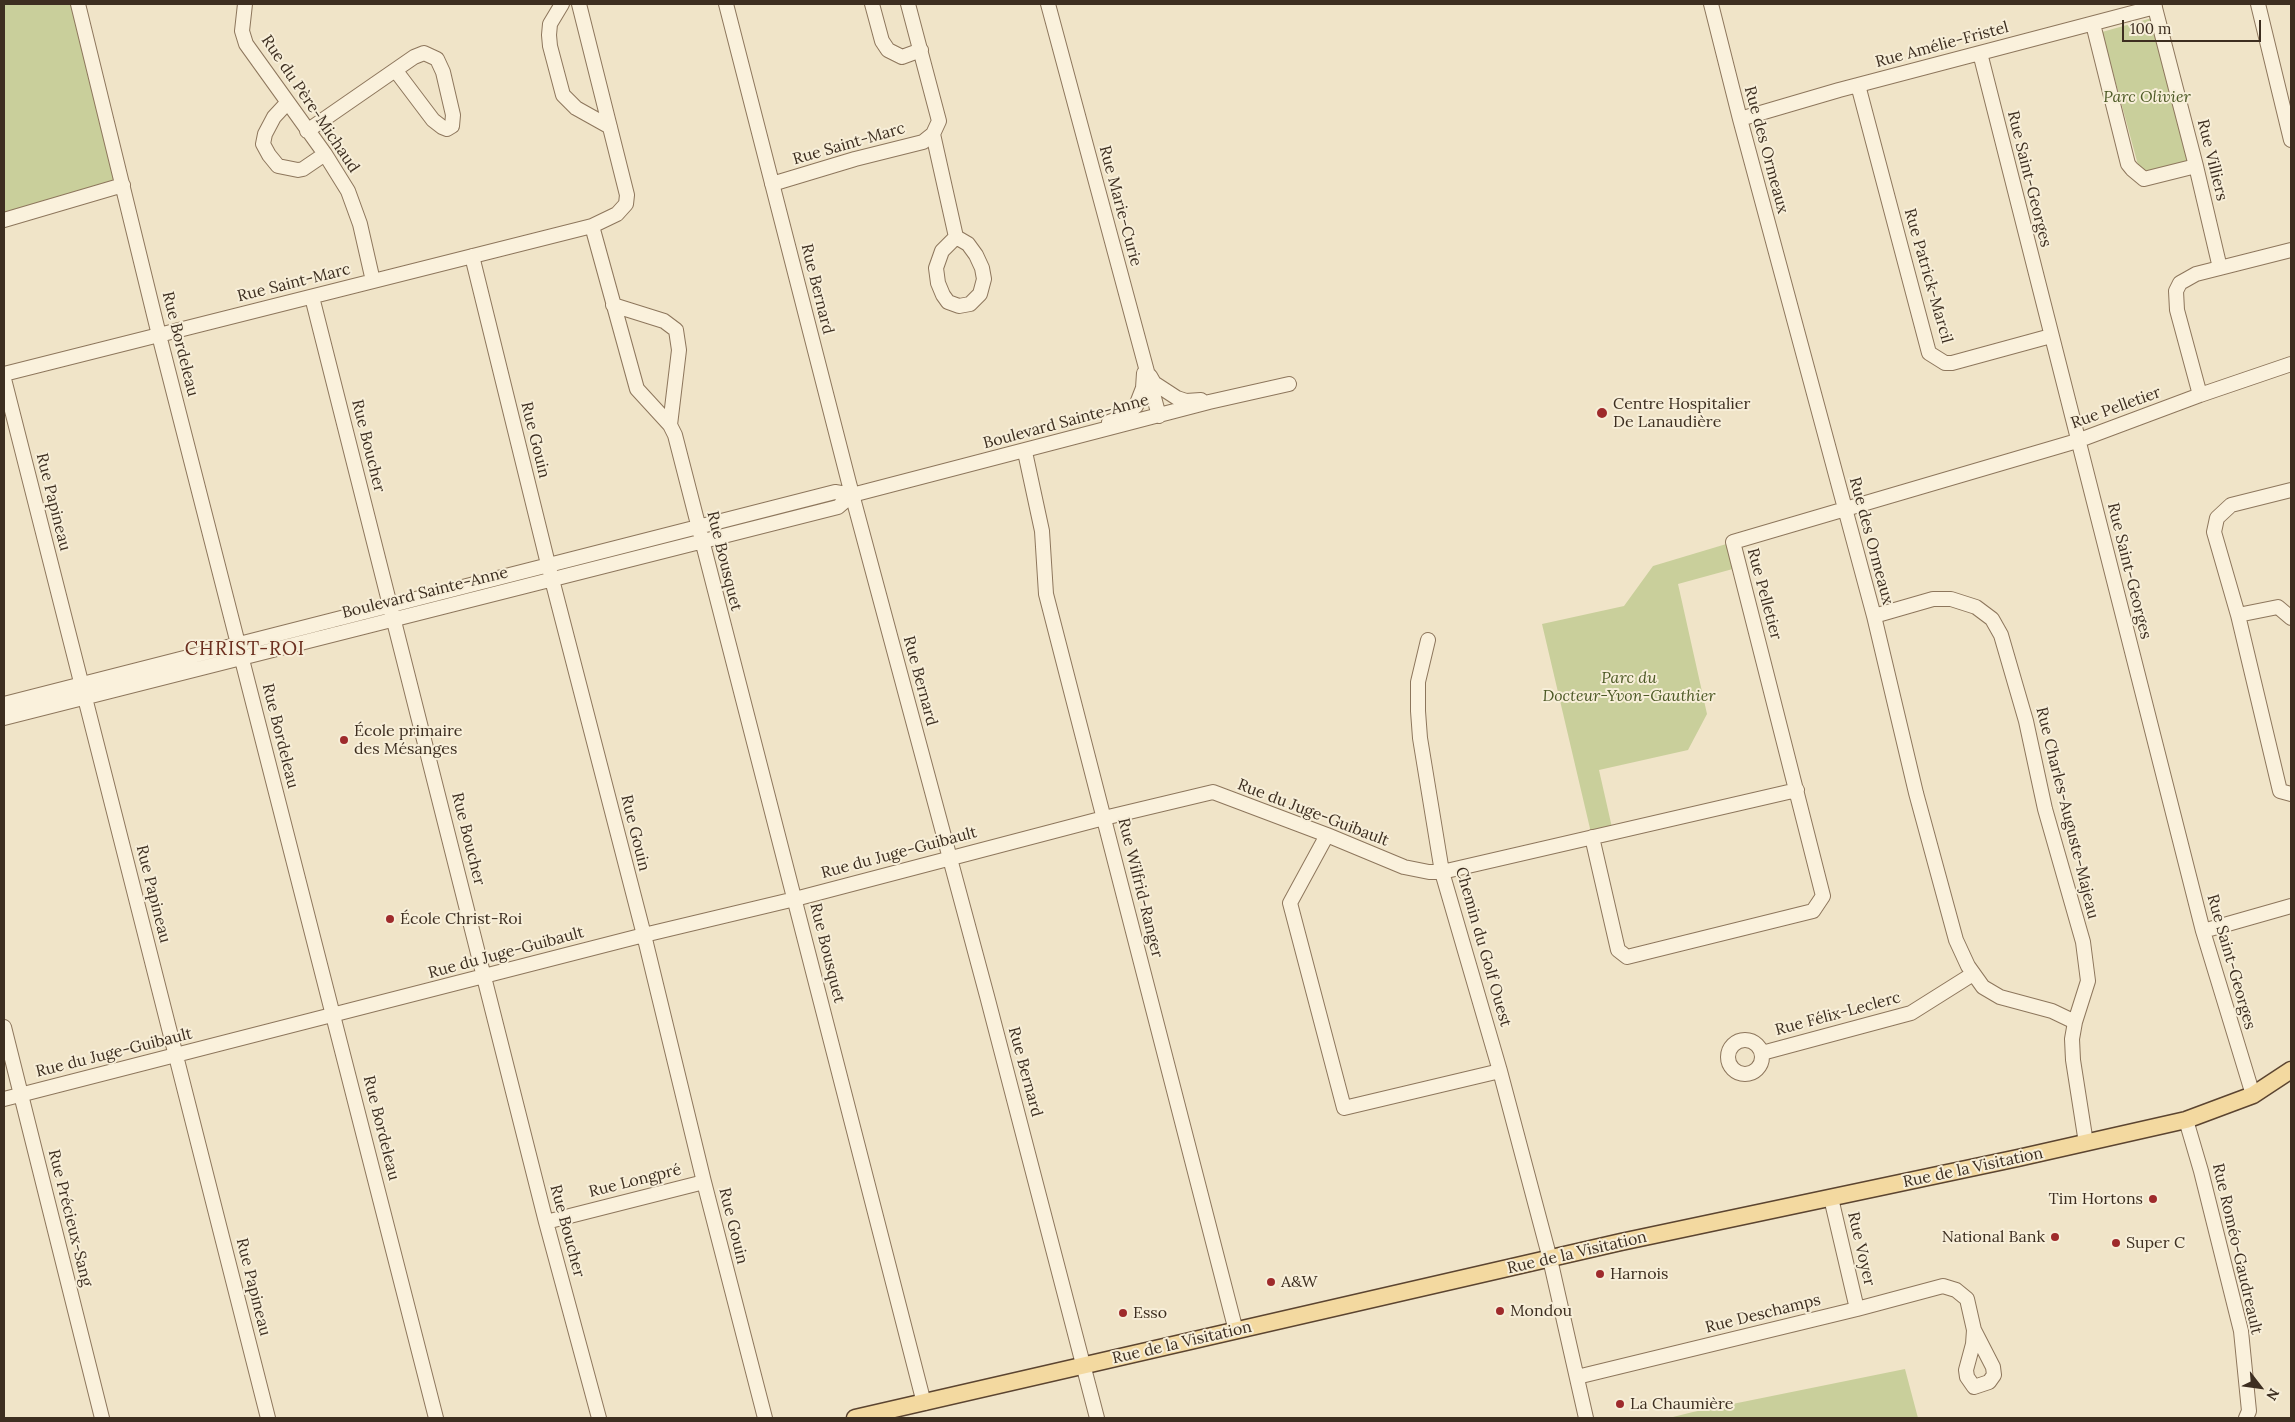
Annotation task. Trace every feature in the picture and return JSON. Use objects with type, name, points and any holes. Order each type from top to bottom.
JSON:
[{"type":"main road","name":"Rue de la Visitation","points":[[855,1418],[1620,1242],[2186,1120],[2253,1095],[2291,1070]]},
{"type":"street","name":"Rue Bordeleau","points":[[78,4],[159,335],[436,1418]]},
{"type":"street","name":"Rue du Père-Michaud","points":[[245,4],[242,31],[246,44],[325,154],[348,191],[360,224],[373,281]]},
{"type":"street","points":[[562,4],[550,24],[549,35],[550,46],[563,95],[576,108],[610,128]]},
{"type":"street","points":[[579,4],[627,195],[626,204],[617,214],[592,226]]},
{"type":"street","name":"Rue Bernard","points":[[726,4],[852,495],[950,858],[1097,1418]]},
{"type":"street","points":[[872,4],[882,40],[888,50],[902,57],[921,50]]},
{"type":"street","points":[[908,4],[938,121],[934,134],[956,238]]},
{"type":"street","name":"Rue Marie-Curie","points":[[1048,4],[1159,416]]},
{"type":"street","name":"Rue des Ormeaux","points":[[1711,4],[1843,508],[1874,616],[1916,793],[1956,940],[1973,974],[1984,987],[2000,997],[2018,1004],[2052,1011],[2075,1022]]},
{"type":"street","points":[[2258,4],[2291,140]]},
{"type":"street","name":"Rue Amélie-Fristel","points":[[1740,118],[2154,6]]},
{"type":"street","name":"Rue Villiers","points":[[2154,6],[2196,166],[2220,268]]},
{"type":"street","points":[[2093,24],[2128,164],[2144,178],[2196,166]]},
{"type":"street","points":[[307,131],[414,57],[424,53],[434,56],[444,77],[453,114],[452,126],[448,129],[433,120],[396,70]]},
{"type":"street","name":"Rue Saint-Georges","points":[[1980,53],[2203,931],[2253,1095]]},
{"type":"street","name":"Rue Patrick-Marcil","points":[[1858,85],[1929,353],[1945,363],[1952,363],[2051,336]]},
{"type":"street","points":[[287,103],[274,117],[265,134],[263,144],[269,155],[278,166],[298,170],[303,169],[325,154]]},
{"type":"street","name":"Rue Saint-Marc","points":[[772,184],[923,142],[934,134]]},
{"type":"street","points":[[4,220],[123,185]]},
{"type":"street","name":"Rue Saint-Marc","points":[[4,374],[592,226]]},
{"type":"street","name":"Rue Bousquet","points":[[592,226],[637,389],[670,425],[675,435],[697,528],[795,899],[924,1403]]},
{"type":"street","points":[[956,238],[968,244],[976,255],[982,268],[984,279],[980,294],[970,304],[958,306],[948,302],[943,295],[938,282],[936,268],[942,251],[956,238]]},
{"type":"street","points":[[2200,395],[2177,310],[2176,291],[2186,278],[2291,250]]},
{"type":"street","name":"Rue Gouin","points":[[472,256],[552,580],[644,935],[704,1182],[765,1418]]},
{"type":"street","name":"Rue Boucher","points":[[312,297],[546,1222],[598,1418]]},
{"type":"street","name":"Rue Bousquet","points":[[613,306],[664,321],[676,330],[679,350],[670,425]]},
{"type":"street","points":[[1089,435],[1111,420],[1122,417],[1136,406],[1143,388],[1142,355]]},
{"type":"street","name":"Rue Pelletier","points":[[1592,837],[1618,950],[1627,957],[1813,911],[1823,896],[1733,542],[1843,508],[2077,441],[2200,395],[2291,364]]},
{"type":"street","points":[[1146,369],[1154,383],[1165,392],[1186,401],[1199,398],[1205,404]]},
{"type":"street","name":"Rue Papineau","points":[[4,379],[268,1418]]},
{"type":"street","name":"Boulevard Sainte-Anne","points":[[4,704],[835,492],[852,495],[1289,384]]},
{"type":"street","name":"Rue Wilfrid-Ranger","points":[[1025,452],[1042,531],[1046,594],[1236,1331]]},
{"type":"street","points":[[2291,490],[2231,505],[2217,518],[2214,532],[2238,615],[2280,792],[2291,794]]},
{"type":"street","name":"Boulevard Sainte-Anne","points":[[4,718],[838,507],[852,495]]},
{"type":"street","name":"Rue Charles-Auguste-Majeau","points":[[1874,616],[1933,600],[1951,598],[1976,607],[1992,619],[2001,636],[2026,721],[2045,809],[2083,942],[2088,981],[2075,1022],[2073,1060],[2086,1143]]},
{"type":"street","points":[[2238,615],[2278,607],[2291,618]]},
{"type":"street","name":"Chemin du Golf Ouest","points":[[1428,640],[1418,682],[1418,720],[1442,872],[1500,1071],[1550,1259],[1586,1418]]},
{"type":"street","name":"Rue du Juge-Guibault","points":[[4,1098],[644,935],[795,899],[1104,818],[1213,792],[1328,835],[1404,867],[1429,872],[1442,872],[1797,790]]},
{"type":"street","points":[[1328,835],[1290,903],[1344,1108],[1500,1071]]},
{"type":"street","points":[[2203,931],[2291,906]]},
{"type":"street","name":"Rue Félix-Leclerc","points":[[1762,1053],[1911,1013],[1973,974]]},
{"type":"street","name":"Rue Précieux-Sang","points":[[4,1027],[102,1418]]},
{"type":"street","name":"Rue Roméo-Gaudreault","points":[[2186,1120],[2201,1171],[2241,1331],[2249,1411],[2246,1418]]},
{"type":"street","name":"Rue Longpré","points":[[546,1222],[704,1182]]},
{"type":"street","name":"Rue Voyer","points":[[1831,1198],[1857,1309]]},
{"type":"street","name":"Rue Deschamps","points":[[1577,1377],[1857,1309],[1942,1286],[1956,1290],[1967,1299],[1974,1330]]},
{"type":"green space","points":[[4,4],[81,4],[128,187],[4,218]]},
{"type":"green space","name":"Parc Olivier","points":[[2152,18],[2191,162],[2141,176],[2102,32]]},
{"type":"green space","name":"Parc du Docteur-Yvon-Gauthier","points":[[1733,542],[1740,567],[1678,584],[1707,714],[1688,750],[1599,770],[1613,832],[1592,837],[1542,624],[1624,606],[1653,566]]},
{"type":"green space","points":[[1905,1369],[1918,1418],[1669,1418],[1693,1412]]},
{"type":"place","name":"Centre Hospitalier De Lanaudière","points":[[1602,413]]},
{"type":"place","name":"École primaire des Mésanges","points":[[344,740]]},
{"type":"place","name":"École Christ-Roi","points":[[390,919]]},
{"type":"place","name":"Tim Hortons","points":[[2153,1199]]},
{"type":"place","name":"National Bank","points":[[2055,1237]]},
{"type":"place","name":"Super C","points":[[2116,1243]]},
{"type":"place","name":"Harnois","points":[[1600,1274]]},
{"type":"place","name":"A&W","points":[[1271,1282]]},
{"type":"place","name":"Mondou","points":[[1500,1311]]},
{"type":"place","name":"Esso","points":[[1123,1313]]},
{"type":"place","name":"La Chaumière","points":[[1620,1404]]},
{"type":"district","name":"CHRIST-ROI","points":[[245,650]]}]
